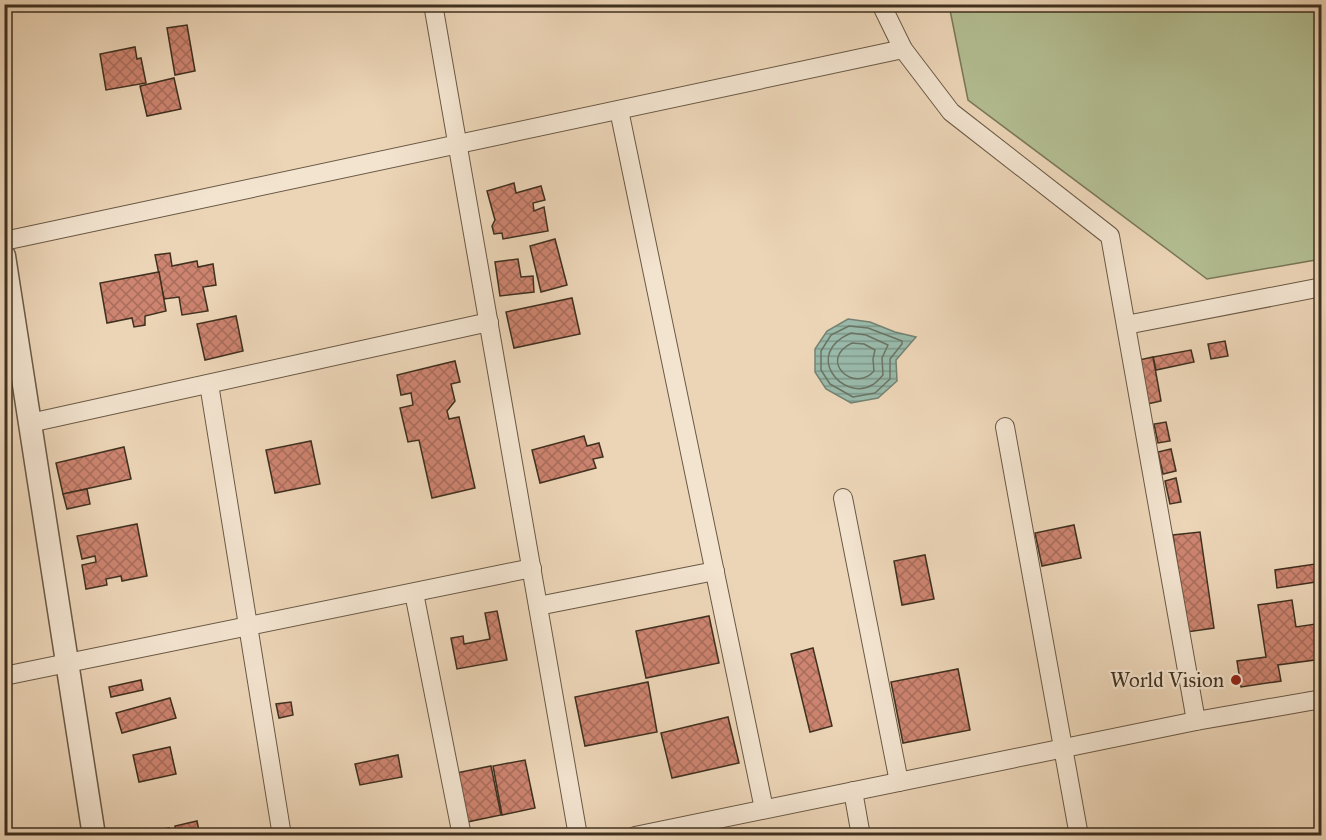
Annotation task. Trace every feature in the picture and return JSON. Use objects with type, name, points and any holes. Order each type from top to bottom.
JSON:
[{"type":"street","points":[[433,4],[579,836]]},
{"type":"street","points":[[881,4],[903,50],[951,112],[1110,236],[1196,721]]},
{"type":"street","points":[[4,241],[903,50]]},
{"type":"street","points":[[619,110],[764,809]]},
{"type":"street","points":[[4,256],[94,836]]},
{"type":"street","points":[[1126,325],[1322,287]]},
{"type":"street","points":[[30,423],[489,322]]},
{"type":"street","points":[[209,384],[282,836]]},
{"type":"street","points":[[1005,428],[1078,836]]},
{"type":"street","points":[[843,498],[899,782]]},
{"type":"street","points":[[4,676],[532,568]]},
{"type":"street","points":[[538,606],[715,571]]},
{"type":"street","points":[[414,592],[462,836]]},
{"type":"street","points":[[635,836],[1196,721],[1322,699]]},
{"type":"street","points":[[853,791],[861,836]]},
{"type":"shaded area","points":[[949,5],[1321,5],[1321,259],[1207,279],[968,100]]},
{"type":"water","points":[[848,319],[870,322],[916,337],[896,360],[897,381],[878,398],[851,403],[826,389],[815,372],[815,349],[827,331]]},
{"type":"building","points":[[187,25],[195,71],[175,75],[167,28]]},
{"type":"building","points":[[135,47],[137,59],[141,58],[146,83],[106,90],[100,54]]},
{"type":"building","points":[[174,78],[181,109],[147,116],[140,86]]},
{"type":"building","points":[[514,183],[516,193],[541,186],[545,200],[533,203],[534,211],[544,207],[548,231],[503,239],[502,233],[494,234],[492,226],[495,220],[487,191]]},
{"type":"building","points":[[555,239],[567,285],[541,292],[530,246]]},
{"type":"building","points":[[170,253],[172,266],[197,261],[198,267],[213,264],[216,285],[203,287],[208,311],[182,315],[179,297],[164,299],[155,255]]},
{"type":"building","points":[[518,259],[521,277],[533,276],[534,292],[500,296],[495,262]]},
{"type":"building","points":[[159,272],[166,311],[145,316],[145,325],[134,327],[132,318],[107,323],[100,283]]},
{"type":"building","points":[[572,298],[580,334],[514,348],[506,312]]},
{"type":"building","points":[[236,316],[243,351],[205,360],[197,324]]},
{"type":"building","points":[[1225,341],[1228,356],[1211,359],[1208,344]]},
{"type":"building","points":[[1191,350],[1194,362],[1156,370],[1153,357]]},
{"type":"building","points":[[1153,357],[1161,401],[1147,404],[1139,360]]},
{"type":"building","points":[[455,361],[460,382],[451,384],[455,401],[447,411],[449,419],[459,417],[475,488],[432,498],[419,440],[408,442],[400,408],[413,405],[411,393],[401,395],[397,375]]},
{"type":"building","points":[[1166,422],[1170,441],[1158,443],[1154,424]]},
{"type":"building","points":[[584,436],[587,446],[599,443],[603,457],[593,459],[596,468],[540,483],[532,450]]},
{"type":"building","points":[[311,441],[320,484],[275,493],[266,450]]},
{"type":"building","points":[[124,447],[131,479],[63,494],[56,463]]},
{"type":"building","points":[[1171,449],[1176,471],[1163,474],[1158,452]]},
{"type":"building","points":[[1176,478],[1181,502],[1170,504],[1165,481]]},
{"type":"building","points":[[87,489],[90,504],[67,509],[63,494]]},
{"type":"building","points":[[137,524],[147,576],[122,581],[121,576],[106,579],[107,585],[86,589],[82,565],[96,562],[95,556],[82,559],[77,536]]},
{"type":"building","points":[[1074,525],[1081,558],[1042,566],[1035,533]]},
{"type":"building","points":[[1200,532],[1214,628],[1187,632],[1173,535]]},
{"type":"building","points":[[925,555],[934,599],[902,605],[894,561]]},
{"type":"building","points":[[1322,563],[1322,581],[1277,588],[1275,570]]},
{"type":"building","points":[[1292,600],[1296,627],[1322,623],[1322,659],[1278,665],[1281,681],[1241,687],[1237,661],[1266,657],[1258,605]]},
{"type":"building","points":[[497,611],[507,660],[457,669],[451,638],[463,636],[464,644],[490,639],[485,613]]},
{"type":"building","points":[[709,616],[719,663],[646,678],[636,631]]},
{"type":"building","points":[[813,648],[832,726],[810,732],[791,654]]},
{"type":"building","points":[[958,669],[970,730],[903,743],[891,682]]},
{"type":"building","points":[[141,680],[143,690],[111,697],[109,687]]},
{"type":"building","points":[[648,682],[657,732],[585,746],[575,697]]},
{"type":"building","points":[[170,698],[176,718],[122,733],[116,713]]},
{"type":"building","points":[[291,702],[293,715],[279,718],[276,704]]},
{"type":"building","points":[[728,717],[739,763],[672,778],[661,733]]},
{"type":"building","points":[[170,747],[176,774],[139,782],[133,755]]},
{"type":"building","points":[[398,755],[402,777],[360,785],[355,764]]},
{"type":"building","points":[[525,760],[535,808],[502,815],[493,766]]},
{"type":"building","points":[[491,766],[501,815],[467,822],[456,773]]},
{"type":"building","points":[[197,821],[200,836],[176,836],[175,826]]},
{"type":"building","points":[[169,828],[171,836],[136,836],[136,835]]},
{"type":"building","points":[[42,829],[44,836],[19,836],[19,835]]},
{"type":"place","name":"World Vision","points":[[1236,680]]}]
